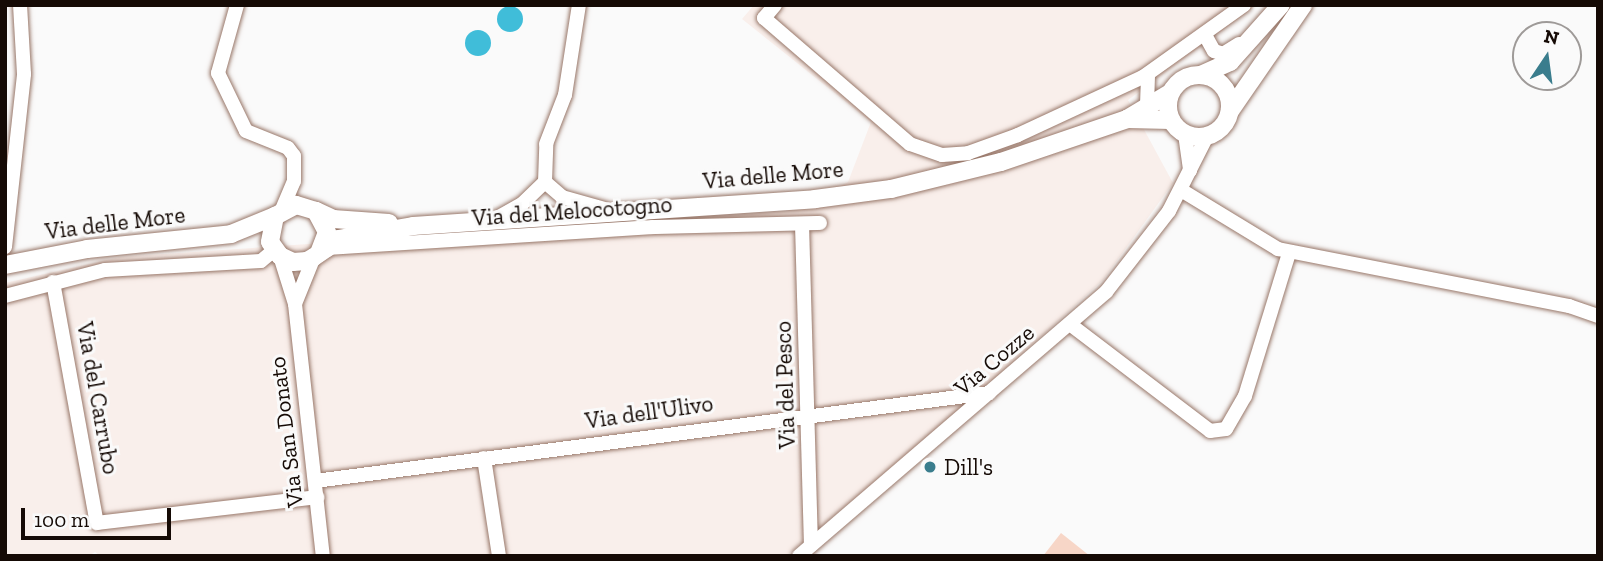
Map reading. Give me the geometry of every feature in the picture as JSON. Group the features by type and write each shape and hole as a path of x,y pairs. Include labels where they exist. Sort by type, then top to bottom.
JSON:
{"main road":[{"path":"1127,120 1170,93 1183,78 1203,74 1230,62 1281,5"},
{"path":"1127,120 1171,121 1185,134 1207,136 1222,127 1230,111 1303,5"},
{"path":"1203,74 1227,91 1230,111"},
{"path":"1170,93 1171,121"},
{"name":"Via delle More","path":"413,226 815,199 891,189 989,166 1127,120"},
{"path":"231,234 296,205 333,219 413,226"},
{"path":"313,210 327,232 320,253"},
{"path":"275,249 279,213"},
{"path":"231,234 275,249 293,262 320,253 338,239 413,226"},
{"name":"Via delle More","path":"8,258 231,234"}],"street":[{"path":"8,258 24,74 20,5"},
{"path":"237,5 218,74 246,131 288,148 294,156 294,181 279,213"},
{"path":"494,220 522,204 545,182 545,144 565,95 579,5"},
{"path":"775,5 764,18 910,145 942,155 968,152 1018,135 1148,74 1244,5"},
{"path":"1205,35 1214,51 1232,51 1273,5"},
{"path":"1148,74 1170,93"},
{"path":"1147,105 1148,74"},
{"path":"1185,134 1190,172"},
{"name":"Via Cozze","path":"799,556 1071,325 1148,243 1181,190 1207,136"},
{"path":"294,181 313,210"},
{"path":"545,182 562,197 612,211"},
{"path":"1181,190 1289,253 1569,306 1598,316"},
{"name":"Via del Pesco","path":"802,223 811,545"},
{"name":"Via del Melocotogno","path":"320,253 653,227 820,223"},
{"path":"5,296 53,282 152,265 261,261 275,249"},
{"name":"Via San Donato","path":"275,249 295,303 323,556"},
{"path":"295,303 320,253"},
{"path":"1071,325 1210,430 1226,429 1245,396 1289,253"},
{"name":"Via del Carrubo","path":"53,282 97,523 317,497"},
{"name":"Via dell'Ulivo","path":"315,481 809,414 989,393"},
{"path":"484,458 499,556"}],"shaded area":[{"path":"754,5 1257,5 1128,100 1173,183 1103,280 958,412 786,556 100,556 95,552 89,556 5,556 5,283 120,257 793,211 848,182 871,122 742,19"},
{"path":"1061,533 1090,556 1043,556"}],"water":[{"path":"510,6 519,10 523,19 519,28 510,32 501,28 497,19 501,10"},
{"path":"478,30 487,34 491,43 487,52 478,56 469,52 465,43 469,34"}],"place":[{"name":"Dill's","path":"930,467"}]}
